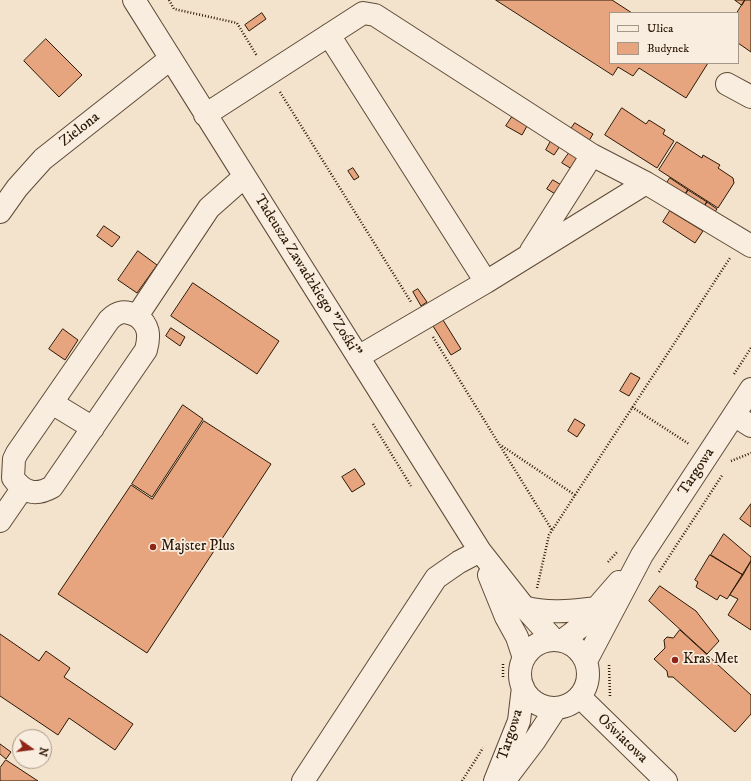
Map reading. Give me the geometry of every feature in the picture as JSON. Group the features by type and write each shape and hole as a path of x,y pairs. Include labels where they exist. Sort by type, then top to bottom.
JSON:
{"street":[{"name":"Tadeusza Zawadzkiego \"Zośki\"","path":"141,3 170,59 480,551 524,607 558,640"},
{"path":"205,115 363,13 375,15 592,155 646,183 750,246"},
{"path":"329,35 486,282"},
{"name":"Zielona","path":"0,212 16,188 43,159 170,59"},
{"path":"727,84 751,97"},
{"path":"528,256 592,155"},
{"path":"137,316 209,208 244,177"},
{"path":"358,357 486,282 646,183"},
{"path":"124,312 137,316 144,322 149,331 146,350 52,487 44,492 35,493 22,489 13,478 14,459 52,403 114,315 124,312"},
{"name":"Targowa","path":"586,661 642,555 708,456 742,420 751,389"},
{"path":"52,403 93,428"},
{"path":"0,522 22,489"},
{"path":"303,781 436,578 459,562 480,551"},
{"name":"Tadeusza Zawadzkiego \"Zośki\"","path":"480,551 506,618 518,638 514,658"},
{"name":"Targowa","path":"558,640 579,628 642,555"},
{"path":"524,607 537,611 564,611 596,608"},
{"path":"558,640 576,648 586,661 588,680 580,697 573,703 556,708 540,705 513,686 520,672 514,658 537,645 558,640"},
{"name":"Targowa","path":"495,781 519,721 513,686"},
{"name":"Oświatowa","path":"580,697 666,781"},
{"name":"Targowa","path":"504,781 535,740 556,708"}],"path":[{"path":"169,0 174,9 237,23 552,530"},
{"path":"524,607 534,599 549,536 552,530 730,257 750,246"},
{"path":"730,380 751,348"},
{"path":"632,407 727,469"},
{"path":"370,418 376,432 413,489"},
{"path":"685,450 693,437"},
{"path":"501,446 575,495"},
{"path":"658,575 732,460 751,453"},
{"path":"603,568 622,546"},
{"path":"513,686 514,658"},
{"path":"608,659 611,702"},
{"path":"462,781 487,742"}],"building":[{"path":"496,0 612,0 630,12 609,12 609,64 707,64 686,98 639,68 633,76 618,67 613,75"},
{"path":"735,0 745,0 742,5"},
{"path":"745,0 751,0 751,52 739,44 739,12 738,12"},
{"path":"262,13 266,19 249,31 245,25"},
{"path":"46,39 82,75 59,97 24,61"},
{"path":"622,108 646,124 649,120 665,130 663,134 674,141 657,168 605,135"},
{"path":"512,117 527,126 522,135 506,126"},
{"path":"575,123 593,134 587,144 569,132"},
{"path":"551,141 560,146 554,155 546,150"},
{"path":"677,142 702,158 703,155 720,165 718,168 733,178 734,183 718,208 659,170"},
{"path":"569,153 578,158 572,169 562,163"},
{"path":"353,168 359,177 354,180 348,171"},
{"path":"670,178 688,190 683,198 665,186"},
{"path":"553,180 563,186 557,195 547,189"},
{"path":"688,190 707,202 702,210 683,198"},
{"path":"707,202 717,209 712,216 702,210"},
{"path":"670,211 703,231 695,243 663,222"},
{"path":"104,226 120,237 112,247 97,236"},
{"path":"138,251 157,265 137,293 118,280"},
{"path":"193,283 279,341 257,374 171,316"},
{"path":"418,289 427,302 421,306 413,292"},
{"path":"443,320 461,349 451,355 433,326"},
{"path":"171,328 185,337 180,346 166,336"},
{"path":"63,329 78,340 65,360 49,349"},
{"path":"631,373 640,378 629,396 620,391"},
{"path":"183,405 203,419 152,497 132,484"},
{"path":"575,419 585,425 577,437 568,431"},
{"name":"Majster Plus","path":"204,421 271,464 147,653 58,594 131,485 152,499"},
{"path":"355,469 365,484 352,492 342,477"},
{"path":"751,504 751,527 740,519"},
{"path":"724,534 751,557 751,561 743,575 711,555"},
{"path":"710,555 743,575 727,599 720,595 717,600 696,587 698,582 695,580"},
{"path":"751,561 751,630 728,615 738,599 730,595"},
{"path":"660,586 696,611 719,641 707,654 649,601"},
{"path":"680,630 751,695 751,714 735,732 673,677 668,677 667,671 654,659 665,648 664,640 667,637 673,638"},
{"path":"0,634 39,661 46,651 70,668 64,677 133,724 115,750 69,718 58,735 52,731 52,729 49,729 0,696"},
{"path":"0,744 11,752 6,759 0,754"},
{"path":"6,760 12,764 12,769 20,769 38,781 0,781 0,768"}],"place":[{"name":"Majster Plus","path":"153,547"},
{"name":"Kras Met","path":"675,660"}]}
